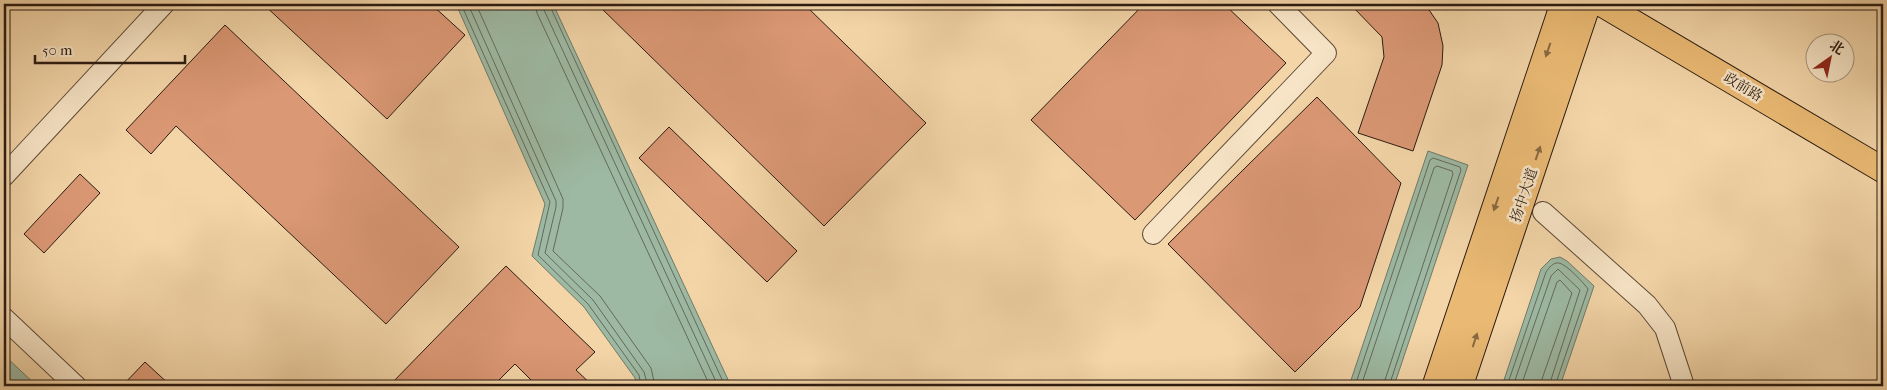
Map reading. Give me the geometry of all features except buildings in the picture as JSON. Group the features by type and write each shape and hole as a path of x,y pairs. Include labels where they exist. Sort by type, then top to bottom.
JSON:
{"main road":[{"name":"扬中大道","path":"1435,386 1563,4"},
{"name":"扬中大道","path":"1460,386 1588,4"},
{"name":"政前路","path":"1602,4 1883,170"}],"street":[{"path":"4,176 164,4"},
{"path":"1153,234 1326,53 1278,4"},
{"path":"1543,212 1647,305 1664,328 1684,386"},
{"path":"4,318 76,386"}],"water":[{"path":"456,4 553,4 731,386 637,386 635,378 584,307 532,256 545,204"},
{"path":"1428,151 1468,165 1394,386 1349,386"},
{"path":"1560,257 1594,286 1560,386 1502,386 1541,269 1551,259"},
{"path":"4,355 37,386 4,386"}]}
